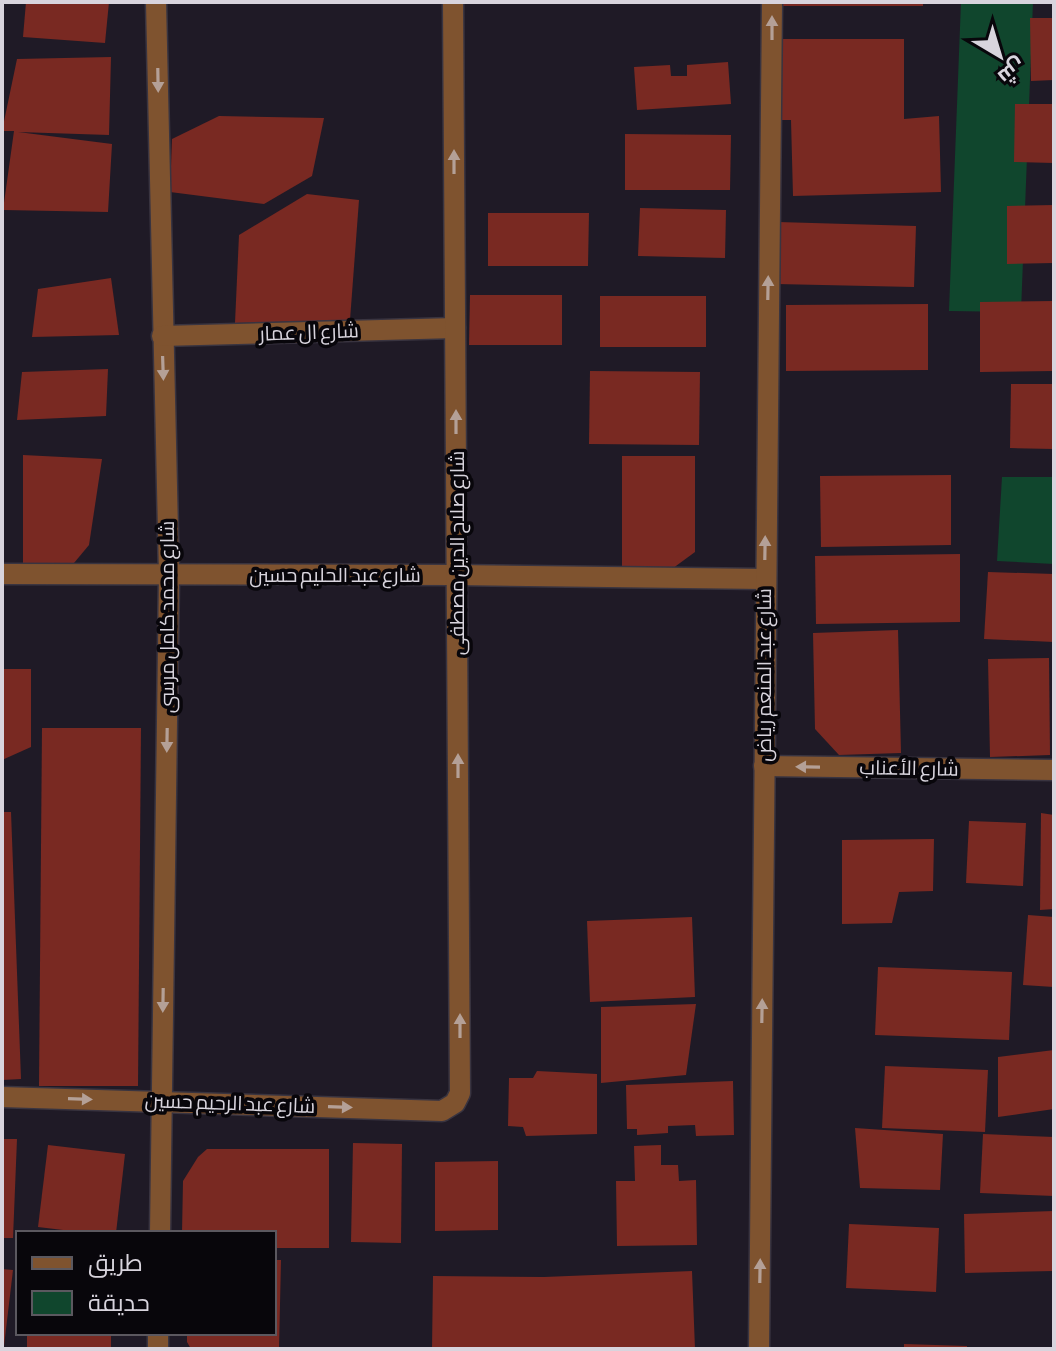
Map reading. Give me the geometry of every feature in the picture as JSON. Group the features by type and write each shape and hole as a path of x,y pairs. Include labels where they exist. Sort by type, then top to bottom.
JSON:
{"street":[{"name":"شارع محمد كامل مرسى","path":"156,2 169,575 160,1231"},
{"name":"شارع صلاح الدين مصطفى","path":"453,2 460,1085 455,1103"},
{"name":"شارع عبد المنعم رياض","path":"759,1349 764,579 772,2"},
{"name":"شارع ال عمار","path":"162,336 455,328"},
{"name":"شارع عبد الحليم حسين","path":"2,574 764,579"},
{"name":"شارع الأعناب","path":"764,766 1054,770"},
{"name":"شارع عبد الرحيم حسين","path":"2,1097 442,1111 455,1103"}],"green space":[{"path":"961,2 1033,2 1021,312 949,311"},
{"path":"1002,477 1054,477 1054,564 997,561"}],"building":[{"path":"26,2 109,2 105,43 23,37"},
{"path":"779,2 923,2 923,6 779,6"},
{"path":"1030,18 1054,18 1054,80 1031,81"},
{"path":"776,39 904,39 904,119 939,116 941,192 793,196 791,120 774,120"},
{"path":"111,57 109,135 18,132 112,144 108,212 3,210 14,131 2,131 17,59"},
{"path":"728,62 731,104 637,110 634,67 670,65 671,76 687,76 687,65"},
{"path":"1015,104 1054,104 1054,163 1014,162"},
{"path":"219,116 324,118 312,176 264,204 170,192 172,139"},
{"path":"625,134 731,135 730,190 625,190"},
{"path":"307,194 359,200 350,320 235,323 239,235"},
{"path":"1054,205 1054,263 1007,264 1007,206"},
{"path":"640,208 726,210 725,258 638,256"},
{"path":"488,213 589,213 588,266 488,266"},
{"path":"778,222 916,226 914,287 776,284"},
{"path":"111,278 119,335 32,337 38,289"},
{"path":"470,295 562,295 562,345 469,345"},
{"path":"600,296 706,296 706,347 600,347"},
{"path":"1054,301 1054,371 980,372 980,302"},
{"path":"928,304 928,370 786,371 786,305"},
{"path":"108,369 106,416 17,420 22,372"},
{"path":"590,371 700,372 699,445 589,444"},
{"path":"1011,384 1054,384 1054,449 1010,448"},
{"path":"23,455 102,459 89,545 74,563 23,563"},
{"path":"622,456 695,456 695,552 665,574 622,574"},
{"path":"951,475 951,545 821,547 820,476"},
{"path":"960,554 960,622 816,624 815,556"},
{"path":"988,572 1054,574 1054,642 984,639"},
{"path":"898,630 901,753 839,755 815,729 813,633"},
{"path":"1049,658 1050,755 990,757 988,659"},
{"path":"2,669 31,669 31,747 2,760"},
{"path":"42,728 141,728 138,1086 39,1086"},
{"path":"2,812 11,812 21,1079 2,1080"},
{"path":"1041,813 1054,815 1054,909 1040,910"},
{"path":"969,821 1026,823 1023,886 966,883"},
{"path":"934,839 933,891 899,892 892,923 842,924 842,840"},
{"path":"1028,915 1054,917 1054,987 1023,985"},
{"path":"692,917 695,997 590,1002 587,921"},
{"path":"878,967 1012,972 1009,1040 875,1035"},
{"path":"696,1004 686,1075 601,1083 601,1007"},
{"path":"1054,1050 1054,1109 998,1117 998,1057"},
{"path":"885,1066 988,1070 985,1132 882,1128"},
{"path":"537,1071 597,1074 597,1134 526,1136 523,1127 508,1126 509,1078 533,1078"},
{"path":"733,1081 734,1135 696,1136 695,1125 668,1126 668,1133 637,1135 637,1129 627,1129 626,1085"},
{"path":"855,1128 943,1134 940,1190 860,1188"},
{"path":"983,1134 1054,1137 1054,1196 980,1193"},
{"path":"2,1139 17,1139 13,1238 2,1238"},
{"path":"353,1143 402,1144 401,1243 351,1242"},
{"path":"48,1145 125,1154 116,1231 38,1227"},
{"path":"661,1145 661,1165 678,1165 679,1181 696,1180 697,1245 617,1246 616,1181 635,1181 634,1146"},
{"path":"207,1149 329,1149 329,1248 276,1248 276,1231 182,1231 183,1181"},
{"path":"498,1161 498,1230 435,1231 435,1162"},
{"path":"1054,1211 1054,1271 965,1273 964,1214"},
{"path":"849,1224 939,1228 936,1292 846,1288"},
{"path":"276,1260 281,1260 279,1349 191,1349 187,1335 276,1335"},
{"path":"2,1269 13,1270 4,1346 2,1346"},
{"path":"692,1271 695,1349 432,1349 433,1276 544,1277"},
{"path":"27,1335 111,1336 111,1349 27,1349"},
{"path":"904,1344 967,1346 967,1349 904,1349"}]}
